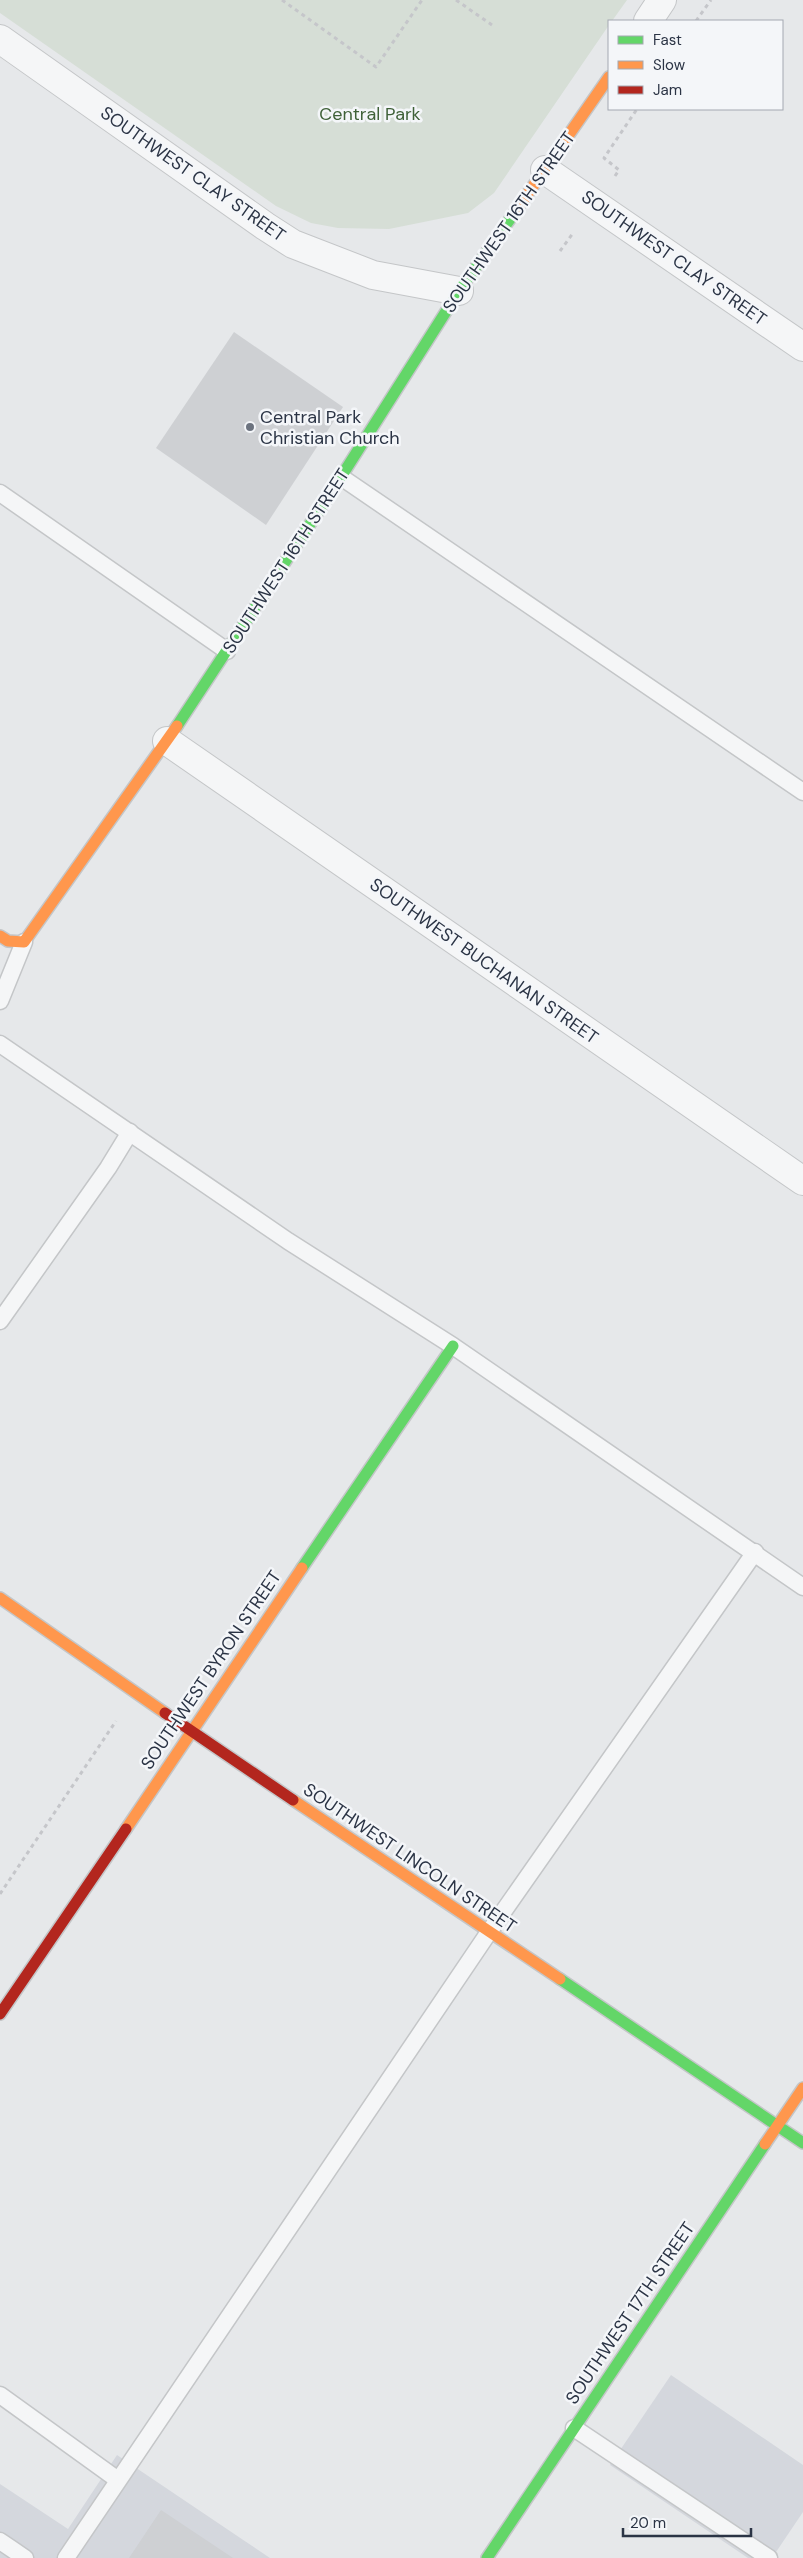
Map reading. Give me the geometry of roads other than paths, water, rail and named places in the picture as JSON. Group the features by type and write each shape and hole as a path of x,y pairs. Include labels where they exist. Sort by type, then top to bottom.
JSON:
{"street":[{"path":"649,20 662,0"},
{"name":"SOUTHWEST CLAY STREET","path":"0,40 293,244 373,275 460,291"},
{"name":"SOUTHWEST 16TH STREET","path":"24,942 167,740 341,477 460,291 608,78"},
{"name":"SOUTHWEST CLAY STREET","path":"545,170 803,347"},
{"name":"SOUTHWEST BUCHANAN STREET","path":"167,740 803,1181"},
{"path":"0,936 8,941 24,942"},
{"name":"SOUTHWEST BYRON STREET","path":"0,2014 453,1346"},
{"name":"SOUTHWEST LINCOLN STREET","path":"0,1598 135,1693 803,2143"},
{"name":"SOUTHWEST 17TH STREET","path":"487,2558 803,2088"}],"lane":[{"path":"341,477 803,792"},
{"path":"0,493 226,651"},
{"path":"0,1001 24,942"},
{"path":"0,1044 288,1241 453,1346 755,1552 803,1587"},
{"path":"0,1321 108,1168 130,1132"},
{"path":"66,2558 489,1932 755,1552"},
{"path":"0,2395 118,2480"},
{"path":"574,2428 769,2558"},
{"path":"0,2541 25,2558"}],"place":[{"name":"Central Park Christian Church","path":"250,427"}],"park label":[{"name":"Central Park","path":"370,114"}]}
